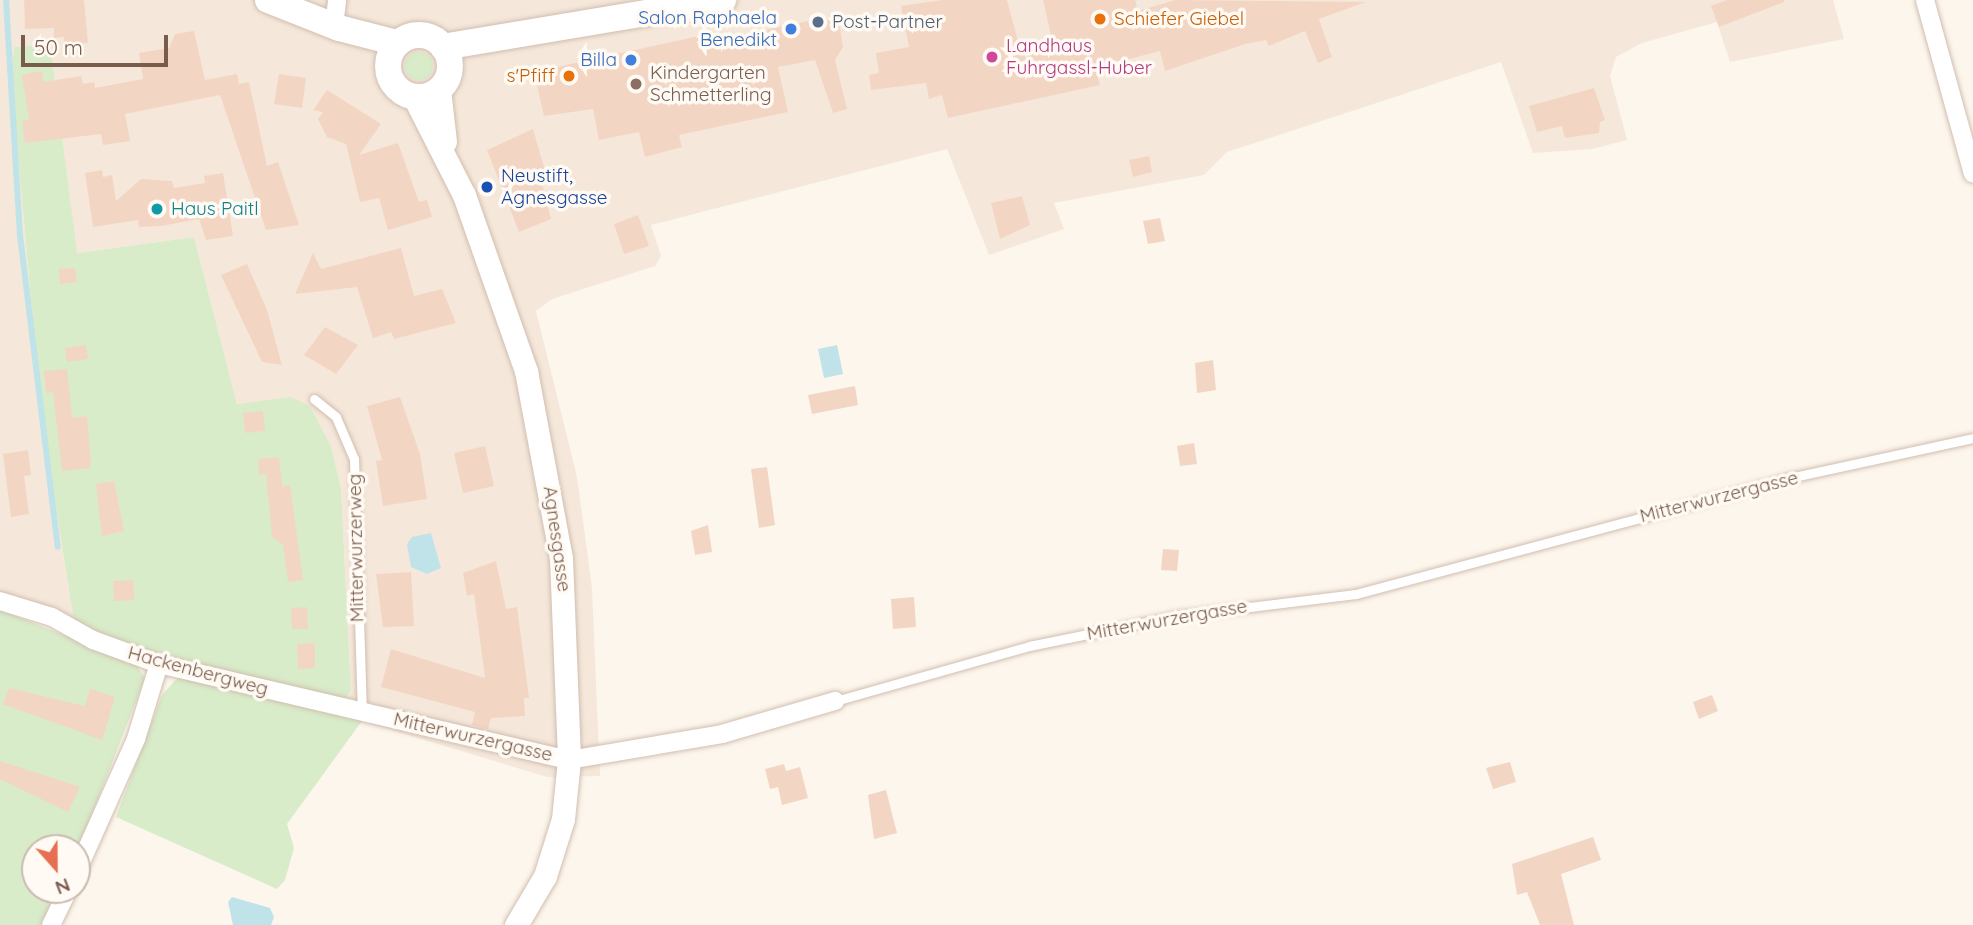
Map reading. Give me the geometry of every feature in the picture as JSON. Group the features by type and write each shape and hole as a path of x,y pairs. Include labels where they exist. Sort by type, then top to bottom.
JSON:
{"main road":[{"path":"268,0 337,18 393,54"},
{"path":"393,54 394,85 437,75 540,33 723,0"},
{"path":"393,54 421,35 437,75"}],"street":[{"path":"1925,0 1973,174"},
{"name":"Agnesgasse","path":"437,75 449,159 522,358 546,458 567,617 569,760 554,850 516,925"},
{"name":"Hackenbergweg","path":"0,601 52,617 93,640 159,664 362,712"},
{"path":"91,840 136,739 159,664"},
{"name":"Mitterwurzergasse","path":"362,712 569,760 722,734 835,701"},
{"path":"51,925 61,904"}],"lane":[{"name":"Mitterwurzerweg","path":"314,399 336,417 354,459 362,712"},
{"name":"Mitterwurzergasse","path":"835,701 1042,643 1176,616 1356,594 1794,477 1973,438"}],"shaded area":[{"path":"0,0 1833,0 1844,39 1730,62 1717,22 1642,43 1616,57 1610,76 1627,140 1592,149 1533,153 1501,62 1227,152 1204,175 1054,203 1064,229 989,255 947,149 651,225 661,256 655,266 552,299 536,311 577,477 592,588 600,776 547,777 365,722 345,700 351,690 341,488 331,446 310,406 291,398 237,404 194,237 76,253 49,44 14,47 11,78 41,412 74,622 0,610"}],"green space":[{"path":"50,44 77,253 194,237 237,404 291,397 310,406 331,446 341,488 351,690 345,700 133,647 74,622 41,412 11,78 14,47"},
{"path":"419,52 429,56 433,66 429,76 419,80 409,76 405,66 409,56"},
{"path":"0,610 135,663 145,678 84,834 21,834 21,904 52,904 42,925 0,925"},
{"path":"178,677 362,721 287,824 294,848 285,880 277,889 116,817 162,695"}],"water":[{"path":"837,345 843,374 824,378 818,349"},
{"path":"431,533 441,568 427,574 411,567 407,544 412,537"},
{"path":"232,897 270,908 274,917 271,925 233,925 228,902"}],"building":[{"path":"24,0 84,0 88,43 64,44 64,37 54,38 54,28 25,29"},
{"path":"942,0 1007,0 1021,52 1053,44 1043,0 1135,0 1138,11 1175,0 1366,2 1319,19 1332,57 1318,63 1305,31 1269,46 1266,40 1245,44 1165,71 1160,51 1095,68 1100,85 948,118 942,95 929,99 926,83 871,90 869,75 879,73 876,53 909,47 901,6"},
{"path":"1727,0 1784,2 1719,27 1711,6"},
{"path":"838,15 843,47 835,60 847,109 833,113 815,60 778,67 788,112 679,135 682,147 645,157 639,132 599,140 593,109 544,116 534,72 699,36 701,43"},
{"path":"194,31 205,80 237,74 239,84 249,82 267,166 278,162 299,225 266,230 220,95 125,114 130,141 103,145 101,134 25,143 22,121 29,120 22,75 42,71 43,82 81,76 83,84 94,82 95,88 143,79 139,53 169,48 175,34"},
{"path":"279,74 306,78 302,108 274,104"},
{"path":"1594,88 1605,120 1600,122 1599,133 1565,138 1562,126 1537,132 1529,106"},
{"path":"327,90 381,124 359,155 398,143 419,202 427,200 432,217 388,230 379,198 360,202 346,144 327,137 318,119 323,112 313,110"},
{"path":"533,129 546,174 540,176 551,219 519,232 487,150"},
{"path":"1149,156 1152,172 1133,177 1129,160"},
{"path":"102,170 103,177 112,175 116,201 141,179 172,181 174,188 205,183 204,176 223,173 233,236 206,240 199,219 161,226 139,227 138,220 93,227 85,173"},
{"path":"1022,196 1030,225 1000,239 991,203"},
{"path":"638,215 649,246 624,254 614,224"},
{"path":"1160,218 1165,241 1148,244 1143,221"},
{"path":"401,248 414,296 442,289 456,323 394,339 391,332 373,338 357,287 295,294 313,253 321,269"},
{"path":"247,264 267,310 282,365 262,362 221,275"},
{"path":"75,268 77,282 60,284 59,269"},
{"path":"325,327 358,345 336,374 304,355"},
{"path":"86,345 88,359 67,362 65,348"},
{"path":"1213,360 1216,390 1197,393 1195,363"},
{"path":"67,369 72,418 87,416 91,468 62,471 53,392 46,393 44,371"},
{"path":"855,386 858,405 812,414 808,395"},
{"path":"400,397 420,454 427,499 383,506 376,461 382,460 367,406"},
{"path":"263,411 265,431 245,433 243,413"},
{"path":"1194,443 1197,464 1180,466 1177,446"},
{"path":"485,446 494,486 463,493 454,453"},
{"path":"28,450 31,475 24,476 29,514 11,517 3,454"},
{"path":"279,457 282,486 290,485 303,580 288,582 283,545 272,537 266,474 259,475 258,459"},
{"path":"767,467 775,525 759,528 751,469"},
{"path":"114,481 124,531 102,536 96,484"},
{"path":"708,525 712,552 695,555 691,531"},
{"path":"1163,549 1179,550 1177,571 1161,570"},
{"path":"496,561 506,609 517,607 529,698 524,698 525,716 491,718 488,729 472,725 475,712 381,687 391,649 485,678 474,594 467,596 463,573"},
{"path":"411,572 414,626 383,627 376,574"},
{"path":"133,580 134,600 114,601 113,581"},
{"path":"914,597 916,627 893,629 891,599"},
{"path":"307,607 308,629 292,629 291,608"},
{"path":"315,643 315,668 298,669 297,644"},
{"path":"9,688 85,706 90,689 115,697 102,740 3,704"},
{"path":"1712,695 1718,711 1699,719 1693,702"},
{"path":"0,761 80,787 68,812 0,779"},
{"path":"1510,762 1516,782 1493,789 1486,768"},
{"path":"784,764 786,771 800,767 808,798 782,805 778,787 770,789 765,769"},
{"path":"886,790 897,833 874,839 868,795"},
{"path":"1593,837 1601,860 1561,874 1574,925 1540,925 1527,892 1517,895 1512,864"}],"waterway":[{"path":"6,0 20,235 58,547"}],"place":[{"name":"Schiefer Giebel","path":"1100,19"},
{"name":"Post-Partner","path":"818,22"},
{"name":"Salon Raphaela Benedikt","path":"791,29"},
{"name":"Landhaus Fuhrgassl-Huber","path":"992,57"},
{"name":"Billa","path":"631,60"},
{"name":"s'Pfiff","path":"569,76"},
{"name":"Kindergarten Schmetterling","path":"636,84"},
{"name":"Neustift, Agnesgasse","path":"487,187"},
{"name":"Haus Paitl","path":"157,209"}]}
